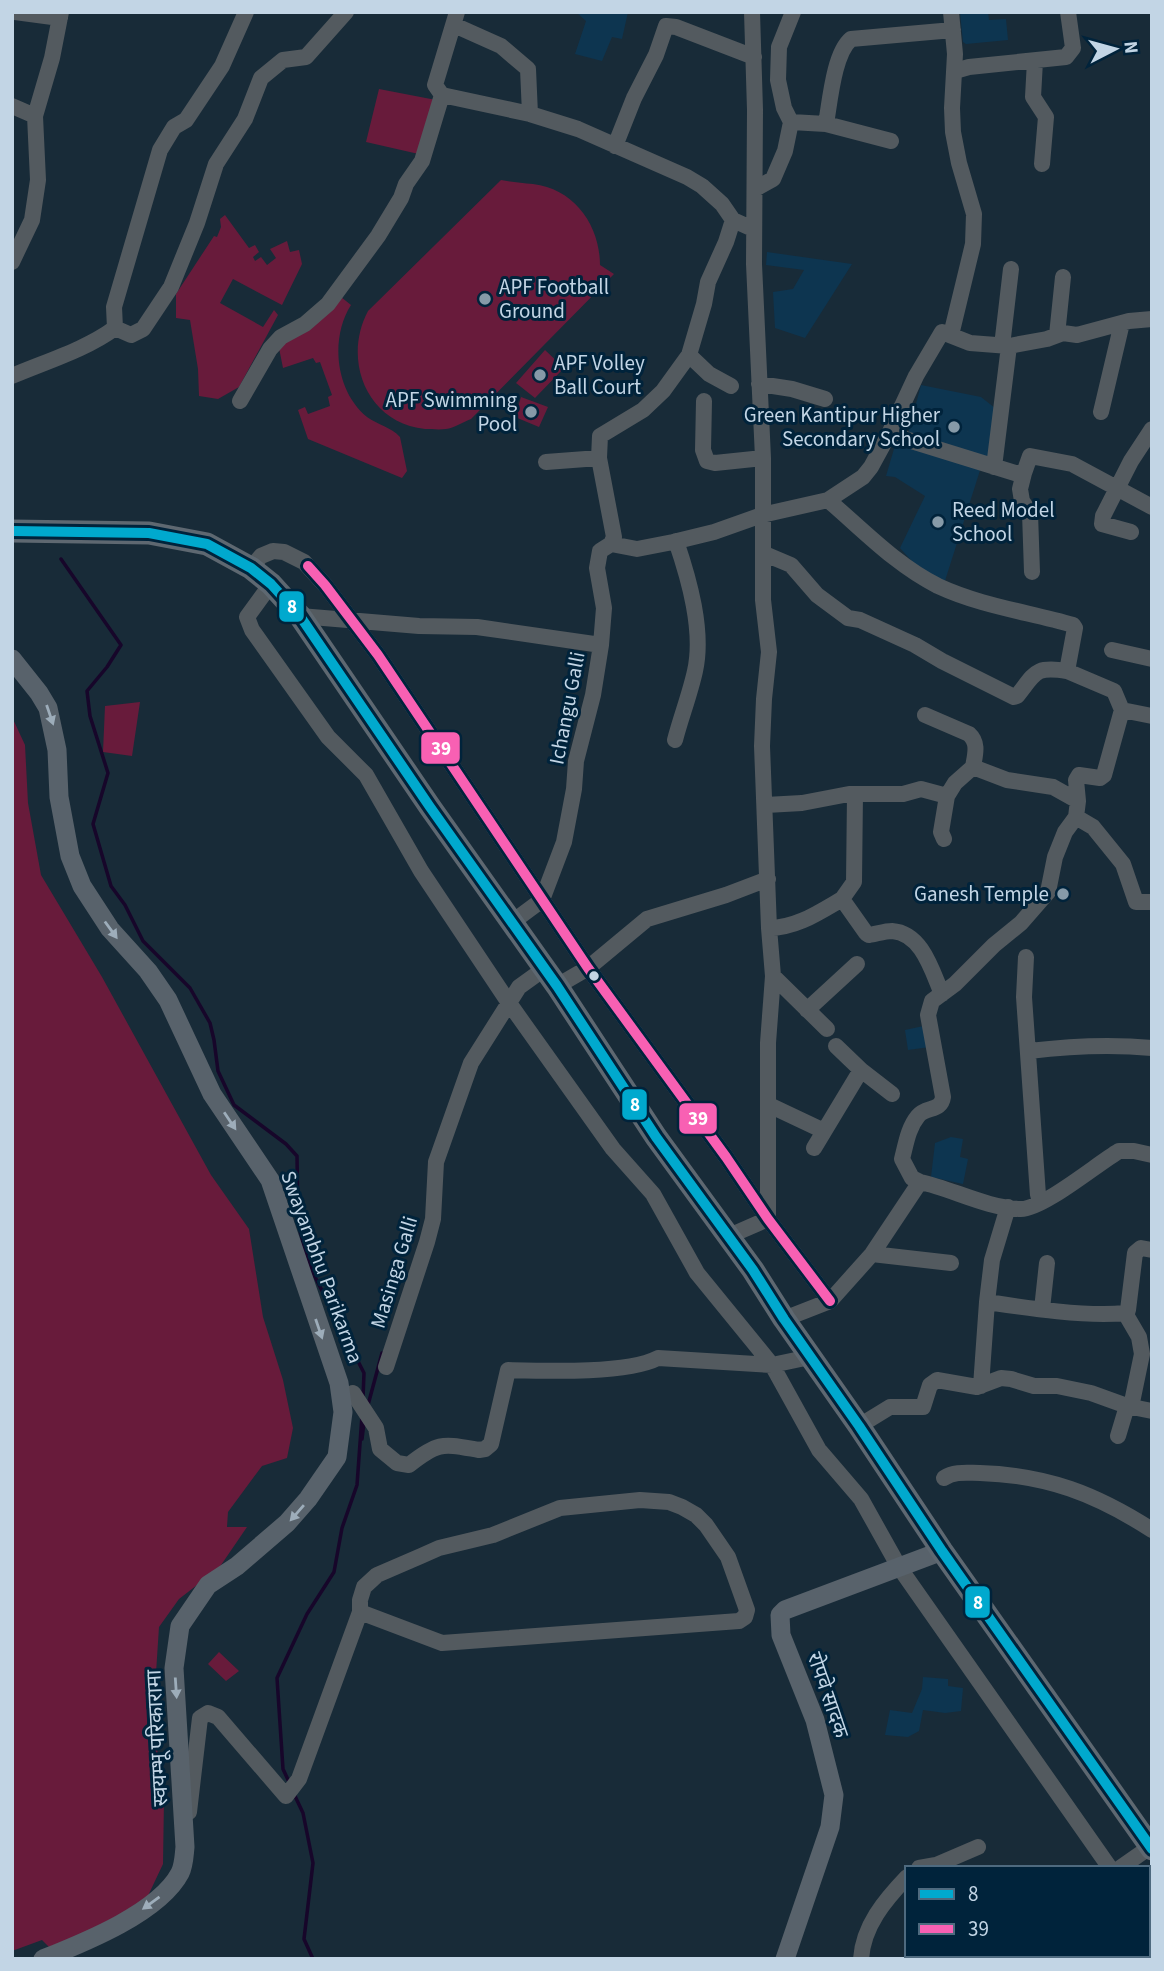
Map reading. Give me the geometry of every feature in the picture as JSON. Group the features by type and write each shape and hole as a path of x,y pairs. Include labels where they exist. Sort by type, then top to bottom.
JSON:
{"highway":[{"path":"12,531 123,532 165,535 207,544 251,568 271,584 300,616 550,977 656,1137 729,1236 942,1551 1151,1848"}],"main road":[{"name":"Swayambhu Parikarma","path":"12,659 48,708 55,739 61,809 70,856 82,886 110,929 148,971 168,1000 212,1094 275,1191 339,1382 343,1412 337,1457"},
{"name":"स्वयम्भू परिकारामा","path":"43,1959 122,1924 160,1897 180,1874 186,1847 174,1668 180,1626 208,1585 237,1566 288,1523 337,1457"},
{"name":"रोपवे सादक","path":"785,1959 830,1827 835,1795 815,1720 781,1635 780,1615 785,1610 942,1551"}],"street":[{"path":"12,262 32,220 38,180 35,116 60,15 15,12"},
{"path":"115,328 114,307 160,150 174,127 186,120 222,66 246,12"},
{"path":"115,328 131,335 143,329 171,288 197,223 216,164 245,118 261,78 283,60 306,57 346,12"},
{"path":"752,12 755,189 753,229 763,458 763,600 769,652 763,735 773,976 768,1043 768,1219"},
{"path":"755,189 773,179 785,151 791,122 784,108 778,80 779,47 793,12"},
{"path":"951,12 955,71 953,132 974,214 973,244 951,335"},
{"path":"955,71 969,67 1066,57 1073,48 1068,12"},
{"path":"530,114 528,69 501,46 455,19 435,85 442,95 530,114 578,129 702,186 722,204 733,220 753,229"},
{"path":"615,146 656,55 666,26 676,27 754,57"},
{"path":"826,124 839,57 844,45 851,39 953,30"},
{"path":"1035,61 1033,97 1046,117 1042,164"},
{"path":"240,401 270,349 281,337 305,324 328,304 378,236 401,198 406,184 422,161 442,95"},
{"path":"12,106 35,116"},
{"path":"791,122 826,124 891,141"},
{"path":"601,645 604,608 597,568 600,551 611,544 614,537 599,458 600,436 643,410 663,391 689,355 708,282 733,220"},
{"path":"994,467 1011,269"},
{"path":"1057,335 1063,276"},
{"path":"611,544 637,549 714,532 762,514 828,500 863,477 871,467 942,332 970,343 1005,346 1047,339 1063,333 1077,335 1122,323 1152,319"},
{"path":"1101,412 1122,323"},
{"path":"12,376 94,343 115,328"},
{"path":"689,355 709,374 731,386"},
{"path":"759,384 792,389 825,399"},
{"path":"704,401 703,450 708,461 715,463 763,458"},
{"path":"1131,532 1102,524 1103,516 1152,429"},
{"path":"889,434 994,467 1024,473"},
{"path":"1031,572 1030,513 1022,501 1020,488 1030,456 1072,464 1152,508"},
{"path":"546,462 599,458"},
{"path":"828,500 903,565 937,585 1007,609 1073,625 1075,628 1067,671"},
{"path":"675,740 696,669 696,628 685,567 676,541"},
{"path":"251,568 261,556 273,551 284,552 296,557 325,585 378,655 588,968 830,1301"},
{"path":"765,555 790,565 817,595 848,618 860,620 915,645 1014,697 1036,673 1046,668 1067,671 1114,691 1122,710 1104,775 1100,778 1080,775 1076,779 1077,809 1055,857 1048,892 1021,923 932,1001 928,1015 943,1097 939,1107 920,1112 910,1127 902,1159 912,1178 1007,1207 1023,1209 1037,1205 1119,1151 1150,1154 1152,1136"},
{"path":"271,584 247,617 252,630 328,737 373,786 421,871 509,1003 613,1149 653,1194 697,1273 772,1365 819,1450 860,1499 899,1567 1109,1866"},
{"name":"Ichangu Galli","path":"300,616 419,626 477,627 601,645 593,695 576,761 574,789 564,842 542,900"},
{"path":"1112,650 1152,659"},
{"path":"1122,710 1152,716"},
{"path":"925,715 969,734 976,744 973,767 947,796 941,832 944,839"},
{"path":"973,767 1007,780 1053,787 1077,809 1123,863 1136,902 1152,902"},
{"path":"766,805 802,803 855,794 903,794 921,789 947,796"},
{"path":"769,928 785,928 800,922 842,899 854,882 855,794"},
{"name":"Masinga Galli","path":"386,1367 428,1242 433,1219 436,1163 460,1091 471,1063 519,987 588,968 647,919 768,879"},
{"path":"842,899 869,935 892,931 920,946 942,994"},
{"path":"511,923 542,900"},
{"path":"1026,957 1024,997 1038,1195"},
{"path":"807,1010 857,964"},
{"path":"773,976 827,1029"},
{"path":"1029,1051 1118,1045 1152,1048"},
{"path":"836,1046 892,1094"},
{"path":"814,1149 861,1070"},
{"path":"769,1105 824,1130"},
{"path":"784,1319 830,1301 872,1254 920,1182"},
{"path":"981,1386 992,1260 1007,1207"},
{"path":"729,1236 768,1219"},
{"path":"987,1302 1110,1315 1125,1313 1128,1310 1135,1253 1141,1248 1152,1250"},
{"path":"872,1254 951,1263"},
{"path":"1042,1308 1047,1263"},
{"path":"1118,1436 1129,1407 1142,1354 1139,1337 1125,1313"},
{"path":"353,1393 376,1428 380,1449 397,1463 409,1465 440,1444 485,1450 491,1444 508,1370 557,1372 647,1364 659,1358 772,1365 810,1357"},
{"path":"859,1426 890,1407 923,1407 933,1381 973,1387 1001,1378 1011,1379 1034,1386 1057,1386 1091,1393 1129,1407 1152,1411"},
{"path":"944,1478 954,1473 1014,1474 1063,1485 1126,1513 1152,1530"},
{"path":"186,1847 200,1718 208,1713 218,1717 286,1796 299,1779 360,1612 364,1587 377,1575 439,1548 493,1535 560,1508 640,1500 669,1502 696,1515 706,1525 728,1558 747,1610 745,1617 739,1621 442,1643 360,1612"},
{"path":"930,1866 978,1847"},
{"path":"1123,1866 1151,1848"},
{"path":"861,1959 862,1949 878,1910 905,1879"}],"shaded area":[{"path":"576,12 628,12 622,39 612,37 602,61 575,54 586,21"},
{"path":"960,12 988,12 989,20 1006,19 1008,40 966,44 963,42"},
{"path":"379,89 436,100 423,155 366,142"},
{"path":"501,180 548,187 573,202 590,224 599,251 600,265 614,274 471,419 443,429 425,429 405,424 388,415 375,402 365,386 359,368 361,330 368,311"},
{"path":"225,215 249,248 255,245 259,252 253,257 255,261 261,257 267,265 276,258 270,249 287,241 290,252 299,250 302,264 282,305 233,279 220,303 263,327 274,310 278,315 239,387 218,399 199,396 198,369 190,320 176,318 176,294 214,236 217,237 221,227 220,219"},
{"path":"767,252 852,264 805,338 775,328 773,292 793,289 804,270 766,265"},
{"path":"341,297 351,305 344,318 338,348 342,379 356,406 367,417 400,437 407,471 402,478 308,439 298,410 305,407 308,414 330,406 328,397 332,395 320,362 316,363 313,358 283,368 279,348"},
{"name":"APF Volley Ball Court","path":"545,350 564,368 535,398 516,383"},
{"path":"921,385 981,397 1000,412 991,464 982,464 944,584 918,568 900,548 925,496 895,477 886,476 896,442 906,441"},
{"name":"APF Swimming Pool","path":"521,397 548,407 539,427 515,417"},
{"path":"140,702 132,756 103,752 105,706"},
{"path":"12,717 25,745 28,803 41,875 102,977 211,1175 249,1229 263,1317 283,1380 293,1428 287,1458 262,1466 228,1512 227,1527 247,1527 219,1568 179,1599 159,1627 153,1719 164,1799 163,1864 146,1900 62,1946 49,1947 42,1940 12,1951"},
{"path":"928,1025 930,1047 908,1050 905,1030"},
{"path":"951,1137 963,1139 960,1157 968,1159 963,1184 931,1177 935,1143"},
{"path":"219,1652 239,1671 226,1681 208,1664"},
{"path":"923,1677 948,1679 948,1686 963,1688 961,1711 945,1713 923,1710 919,1731 908,1737 885,1735 890,1710 912,1713 922,1689"}],"waterway":[{"path":"61,559 121,645 87,691 90,716 108,773 93,824 111,886 125,905 143,941 190,988 210,1023 218,1071 234,1105 286,1144 297,1156 298,1222 304,1246 313,1273 364,1373 363,1398"},
{"path":"368,1405 382,1353"},
{"path":"290,1784 283,1769 277,1678 307,1614 334,1572 342,1528 357,1485 362,1416"},
{"path":"362,1439 364,1422"},
{"path":"294,1794 303,1813 313,1863 304,1939 313,1959"}],"transit line":[{"name":"8","path":"12,531 149,533 207,544 251,568 271,584 300,616 430,807 557,986 656,1137 753,1270 942,1551 1152,1849"},
{"name":"39","path":"308,566 378,655 588,968 830,1301"}],"place":[{"name":"APF Football Ground","path":"485,299"},
{"name":"APF Volley Ball Court","path":"540,375"},
{"name":"APF Swimming Pool","path":"531,412"},
{"name":"Green Kantipur Higher Secondary School","path":"954,427"},
{"name":"Reed Model School","path":"938,522"},
{"name":"Ganesh Temple","path":"1063,894"}]}
